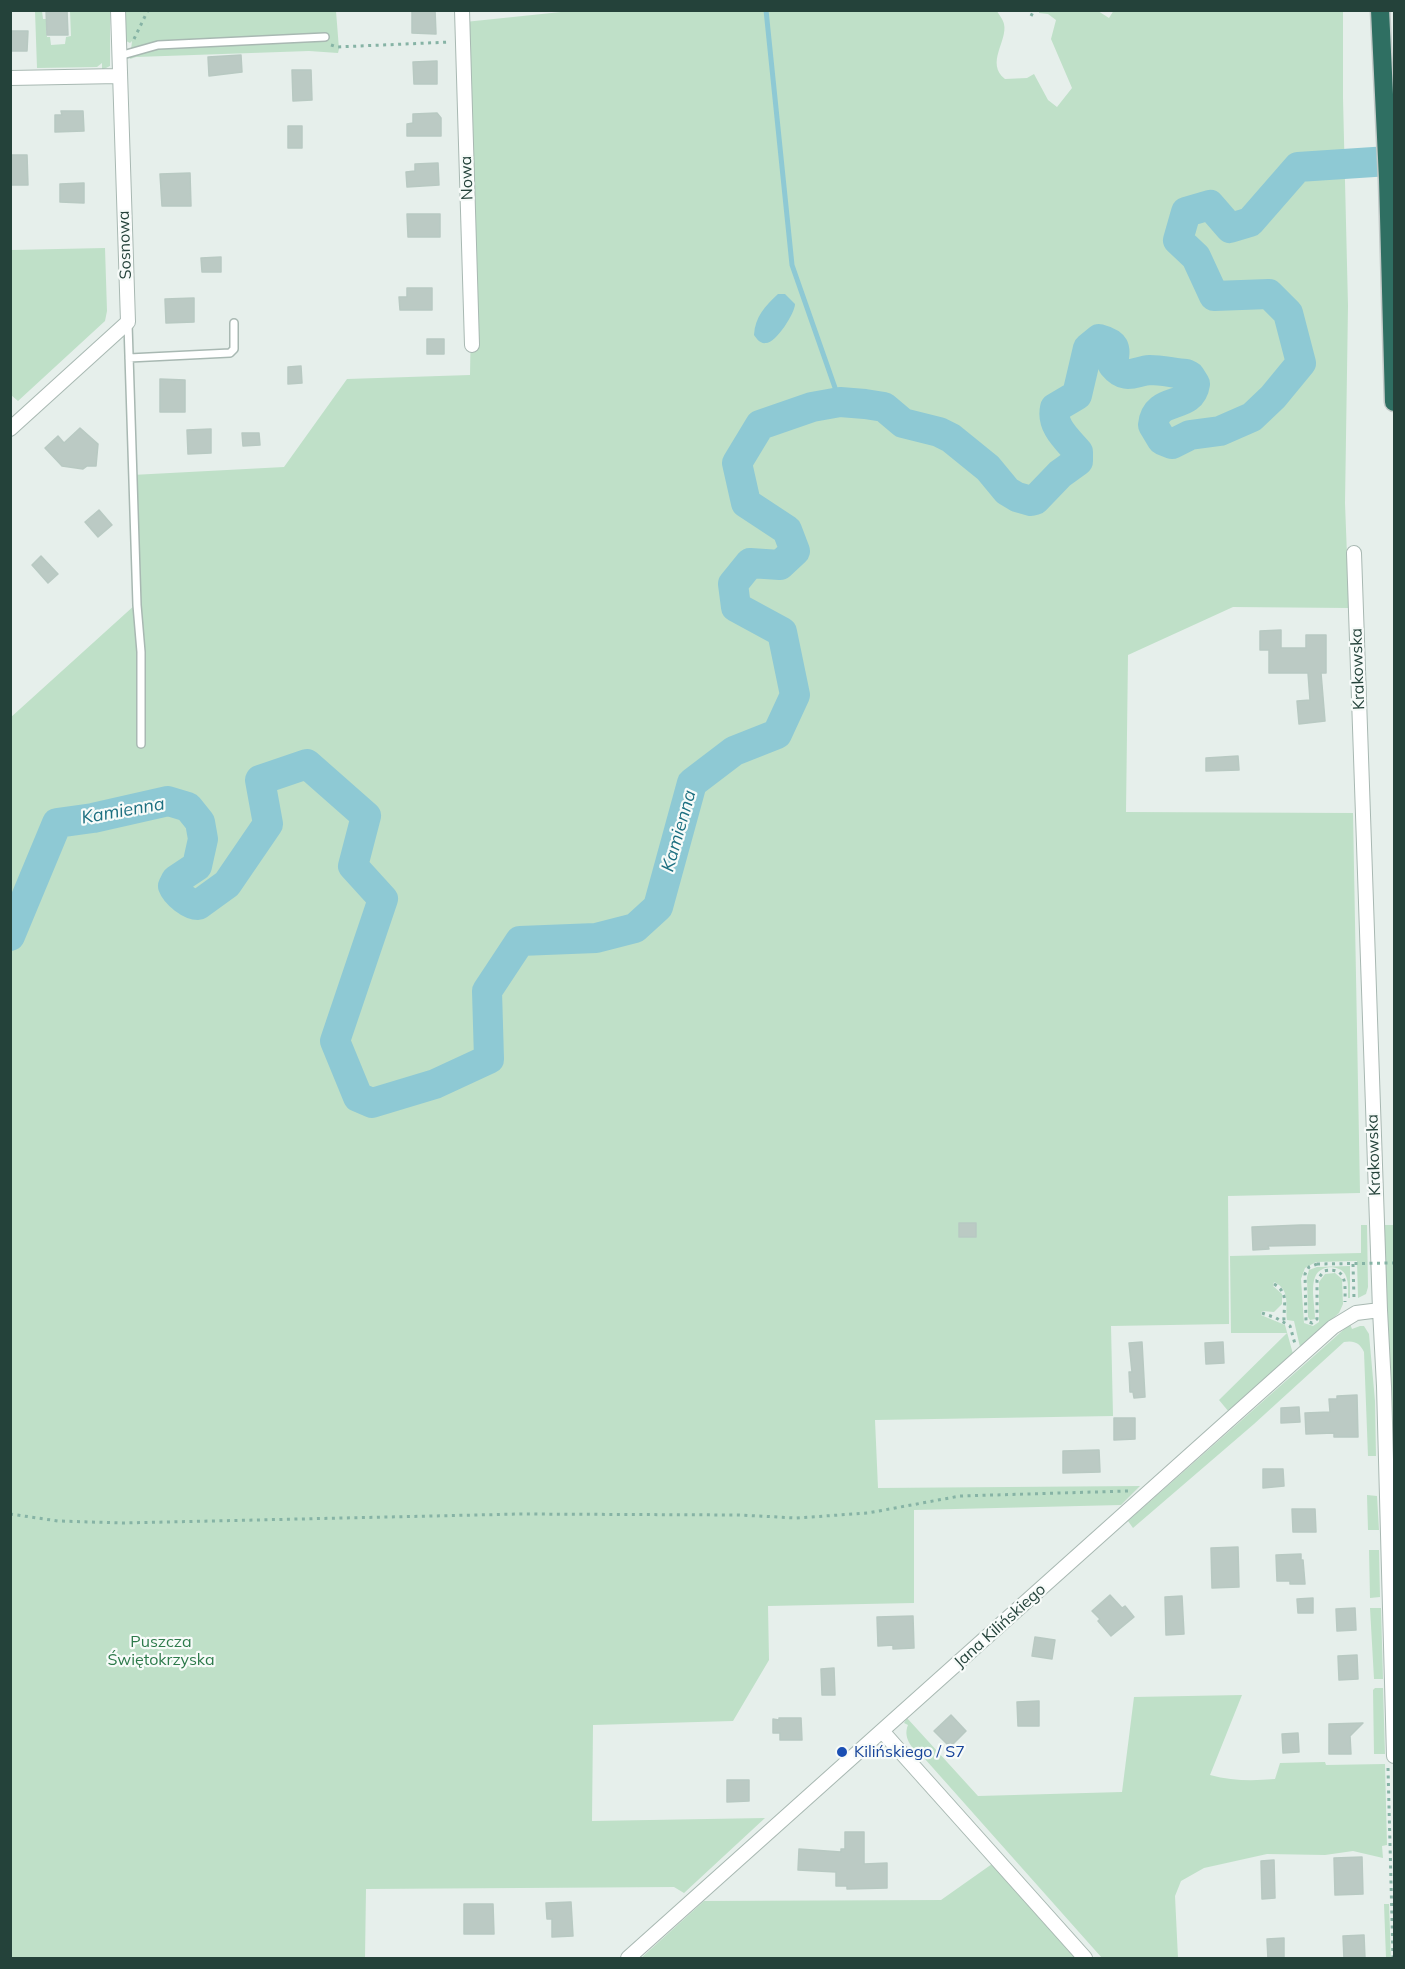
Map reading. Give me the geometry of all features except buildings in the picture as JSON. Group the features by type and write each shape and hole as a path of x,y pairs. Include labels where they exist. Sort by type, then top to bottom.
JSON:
{"highway":[{"path":"1380,10 1395,402"}],"street":[{"name":"Sosnowa","path":"118,10 128,322"},
{"name":"Nowa","path":"462,10 472,345"},
{"path":"10,78 119,76"},
{"path":"10,429 128,322"},
{"name":"Krakowska","path":"1354,553 1395,1756"},
{"name":"Jana Kilińskiego","path":"628,1959 1332,1327 1349,1315 1380,1310"},
{"path":"882,1731 1085,1959"}],"lane":[{"path":"119,56 158,45 325,37"},
{"path":"128,322 137,605 141,652 141,744"},
{"path":"129,358 230,353 234,349 234,323"}],"path":[{"path":"1031,16 1034,10"},
{"path":"325,37 328,44 337,46 463,42"},
{"path":"1353,1263 1354,1298"},
{"path":"1349,1315 1345,1306 1344,1278 1334,1270 1327,1270 1320,1275 1317,1282 1317,1319 1315,1323 1308,1322 1305,1317 1304,1276 1306,1270 1317,1264 1395,1263"},
{"path":"1274,1284 1281,1288 1284,1294 1284,1322"},
{"path":"1262,1314 1272,1316 1290,1326 1299,1358"},
{"path":"10,1514 58,1521 123,1523 520,1514 739,1515 796,1518 867,1513 960,1496 1151,1491"},
{"path":"1390,1856 1393,1959"}],"green space":[{"name":"Puszcza Świętokrzyska","path":"562,10 997,11 1003,22 1004,31 997,59 999,73 1005,79 1027,78 1034,74 1048,100 1057,107 1072,88 1051,39 1056,20 1039,11 1098,11 1109,18 1114,10 1343,11 1348,306 1345,503 1349,608 1233,607 1128,655 1126,812 1353,813 1360,1193 1228,1196 1229,1324 1111,1326 1113,1416 875,1420 878,1488 1140,1486 1121,1505 914,1510 914,1603 768,1606 769,1660 733,1721 593,1725 592,1821 765,1818 684,1893 674,1887 366,1889 365,1958 11,1958 10,718 136,604 132,475 284,467 347,379 470,375 472,261 465,22 561,12"},
{"path":"35,11 42,11 43,19 46,19 47,37 50,37 51,45 65,44 66,37 71,36 70,11 110,11 110,66 102,70 102,63 97,67 37,68"},
{"path":"125,11 336,11 339,49 338,53 309,51 130,59 132,41 130,43 126,41"},
{"path":"105,248 107,311 105,321 18,401 11,395 11,250"},
{"path":"1361,1225 1367,1225 1368,1287 1366,1294 1358,1298 1357,1261 1316,1262 1305,1268 1301,1279 1304,1323 1313,1326 1319,1322 1319,1282 1325,1274 1335,1273 1342,1279 1343,1304 1339,1313 1300,1347 1294,1321 1287,1320 1286,1298 1283,1289 1274,1282 1273,1286 1282,1294 1282,1304 1274,1312 1262,1311 1261,1315 1285,1325 1293,1354 1229,1412 1219,1400 1287,1333 1231,1333 1230,1256 1361,1253"},
{"path":"1381,1225 1394,1225 1394,1526"},
{"path":"1350,1266 1350,1298 1348,1298 1347,1280 1342,1271 1326,1268 1316,1275 1313,1290 1315,1319 1310,1320 1307,1277 1309,1270 1317,1267"},
{"path":"1350,1324 1352,1329 1364,1326 1369,1334 1375,1401 1376,1456 1368,1456 1364,1352 1356,1343 1344,1342 1254,1424 1133,1528 1128,1521"},
{"path":"1367,1495 1377,1496 1379,1530 1368,1530"},
{"path":"1369,1550 1379,1550 1380,1597 1370,1598"},
{"path":"1370,1608 1381,1608 1383,1679 1374,1679"},
{"path":"1383,1688 1385,1754 1374,1754 1373,1690"},
{"path":"1242,1695 1210,1775 1234,1779 1267,1780 1275,1779 1280,1763 1385,1764 1387,1845 1382,1846 1383,1858 1353,1851 1325,1855 1267,1854 1204,1868 1181,1881 1175,1896 1178,1958 1102,1958 913,1748 908,1740 908,1725 904,1723 907,1718 978,1796 1122,1792 1134,1697"},
{"path":"992,1864 1076,1958 641,1958 704,1901 941,1900"},
{"path":"1384,1904 1389,1904 1391,1958 1386,1958"}],"water":[{"path":"778,294 785,294 795,304 794,308 780,333 770,342 762,343 754,335 756,323 765,308"}],"waterway":[{"path":"766,10 792,265 840,402"},
{"name":"Kamienna","path":"10,936 57,823 93,818 168,801 188,807 200,822 203,839 197,866 176,880 173,886 184,898 198,905 227,884 268,824 260,780 307,764 366,816 353,866 383,899 335,1041 358,1097 372,1103 435,1084 489,1059 487,991 520,941 596,938 635,928 658,907 692,783 734,751 777,734 795,695 782,632 736,607 733,584 750,563 780,565 795,551 787,530 746,503 737,463 760,425 812,407 840,402 884,407 903,423 939,432 951,438 988,468 1007,491 1017,497 1035,500 1060,474 1078,461 1078,452 1055,421 1055,408 1077,395 1088,348 1099,339 1112,345 1114,348 1113,365 1122,373 1159,370 1186,374 1195,384 1187,398 1160,410 1156,416 1153,425 1162,440 1172,444 1190,435 1220,431 1252,417 1273,397 1301,363 1288,313 1269,294 1214,296 1196,257 1178,240 1186,212 1210,205 1230,228 1250,222 1298,167 1389,161 1394,156"}],"place":[{"name":"Kilińskiego / S7","path":"842,1752"}]}
